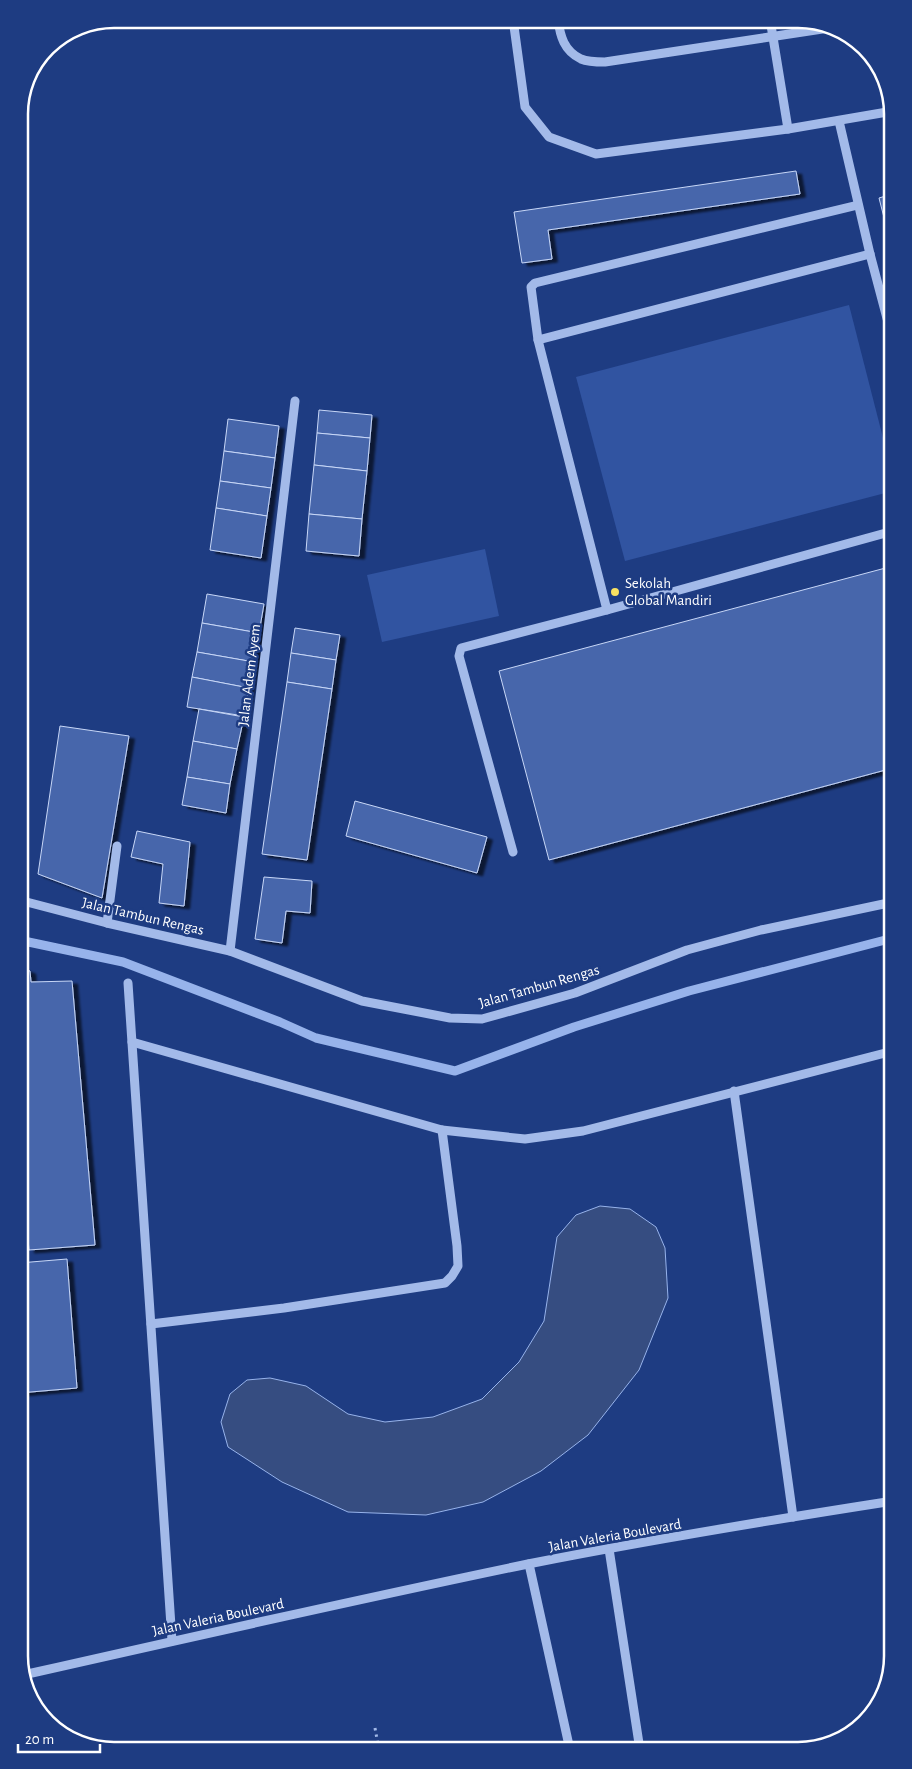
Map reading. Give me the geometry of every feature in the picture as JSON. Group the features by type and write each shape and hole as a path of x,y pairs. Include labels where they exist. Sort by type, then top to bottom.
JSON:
{"street":[{"path":"514,28 525,107 549,137 596,154 839,121 884,113"},
{"path":"559,28 560,36 567,49 582,60 605,62 818,30"},
{"path":"772,28 788,128"},
{"path":"839,121 884,307"},
{"path":"606,610 538,340 530,287 535,283 858,205"},
{"path":"538,340 870,254"},
{"name":"Jalan Adem Ayem","path":"230,951 295,402"},
{"path":"513,852 459,656 462,648 884,533"},
{"path":"107,923 116,846"},
{"name":"Jalan Tambun Rengas","path":"28,902 107,923 230,951 362,1001 450,1018 482,1019 575,993 687,950 761,930 884,904"},
{"path":"128,983 172,1641"},
{"path":"132,1042 442,1130 526,1139 583,1131 884,1053"},
{"path":"734,1091 793,1516"},
{"path":"151,1324 284,1308 445,1283 458,1266 442,1130"},
{"name":"Jalan Valeria Boulevard","path":"29,1674 529,1564 793,1516 884,1502"},
{"path":"609,1549 639,1742"},
{"path":"529,1564 568,1742"}],"path":[{"path":"375,1728 377,1741"}],"shaded area":[{"path":"849,305 884,442 884,493 625,561 576,377"},
{"path":"485,549 499,616 382,642 367,575"},
{"path":"600,1206 630,1209 656,1227 665,1248 668,1298 639,1370 588,1435 541,1471 483,1502 426,1515 348,1512 282,1482 228,1447 221,1422 230,1394 247,1380 270,1378 306,1386 348,1414 385,1422 433,1417 482,1399 519,1362 544,1321 557,1237 576,1215"}],"building":[{"path":"796,171 800,194 548,230 552,259 522,263 514,212"},
{"path":"884,196 884,218 879,198"},
{"path":"319,410 372,415 370,438 317,433"},
{"path":"228,419 279,426 275,458 224,451"},
{"path":"317,433 370,438 367,471 314,465"},
{"path":"224,451 275,458 271,488 220,481"},
{"path":"314,465 367,471 362,519 309,514"},
{"path":"220,481 271,488 267,516 216,508"},
{"path":"216,508 267,516 261,558 210,550"},
{"path":"309,514 362,519 359,556 306,551"},
{"path":"884,568 884,770 549,860 499,671"},
{"path":"207,594 264,604 259,633 202,623"},
{"path":"202,623 259,633 254,662 197,652"},
{"path":"295,628 340,635 336,660 291,653"},
{"path":"197,652 254,662 249,688 192,677"},
{"path":"291,653 336,660 332,689 287,682"},
{"path":"192,677 249,688 244,716 187,707"},
{"path":"287,682 332,689 307,860 262,854"},
{"path":"199,709 244,717 237,749 193,741"},
{"path":"60,726 129,736 102,898 38,874"},
{"path":"193,741 237,749 230,784 187,777"},
{"path":"187,777 230,784 226,813 182,805"},
{"path":"355,801 487,837 477,873 346,836"},
{"path":"137,831 190,842 184,906 159,903 163,864 131,857"},
{"path":"264,877 312,881 310,913 286,911 282,943 255,939"},
{"path":"28,970 30,971 31,982 72,981 95,1245 29,1250"},
{"path":"67,1259 77,1388 28,1392 28,1262"}],"waterway":[{"path":"28,942 123,962 280,1022 316,1038 455,1071 574,1027 689,991 884,940"}],"place":[{"name":"Sekolah Global Mandiri","path":"615,592"}]}
